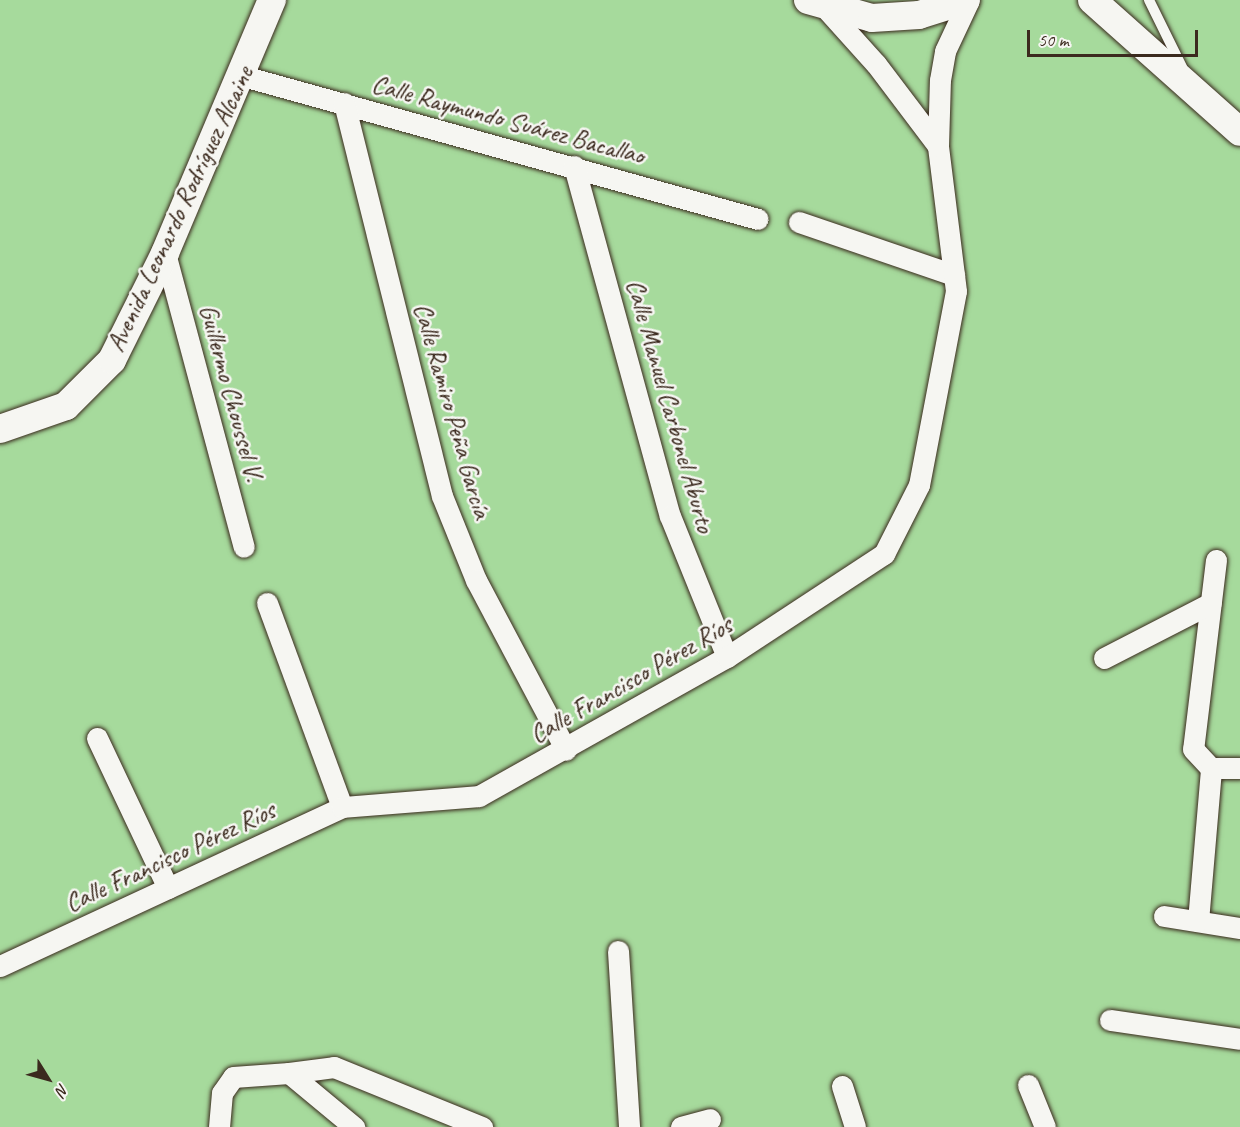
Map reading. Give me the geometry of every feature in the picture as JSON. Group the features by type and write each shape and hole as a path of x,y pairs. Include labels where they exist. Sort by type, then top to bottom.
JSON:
{"street":[{"name":"Avenida Leonardo Rodríguez Alcaine","path":"0,429 66,406 112,360 165,253 243,76 272,0"},
{"path":"815,2 872,18 919,15 968,0"},
{"name":"Calle Francisco Pérez Ríos","path":"0,966 342,807 479,796 566,750 727,657 884,554 919,485 956,291 938,146 945,51 968,0"},
{"path":"1092,0 1240,132"},
{"name":"Calle Francisco Pérez Ríos","path":"815,2 876,63 938,146"},
{"name":"Calle Raymundo Suárez Bacallao","path":"243,76 574,166 758,219"},
{"name":"Calle Ramiro Peña García","path":"344,103 442,496 476,580 566,750"},
{"name":"Calle Manuel Carbonel Aburto","path":"574,166 670,516 727,657"},
{"path":"799,222 954,275"},
{"name":"Guillermo Choussel V.","path":"165,253 244,548"},
{"path":"1216,560 1193,749 1211,768 1240,768"},
{"path":"267,603 342,807"},
{"path":"1104,658 1211,603"},
{"path":"97,738 168,888"},
{"path":"1198,921 1211,768"},
{"path":"1164,916 1240,928"},
{"path":"618,951 629,1127"},
{"path":"1110,1020 1240,1039"},
{"path":"219,1127 222,1093 233,1077 334,1067 482,1127"},
{"path":"289,1073 354,1127"},
{"path":"1028,1085 1045,1127"},
{"path":"842,1086 855,1127"},
{"path":"681,1127 710,1119"}],"lane":[{"path":"1149,0 1190,85"}],"green space":[{"path":"0,0 1240,0 1240,1127 0,1127"}]}
